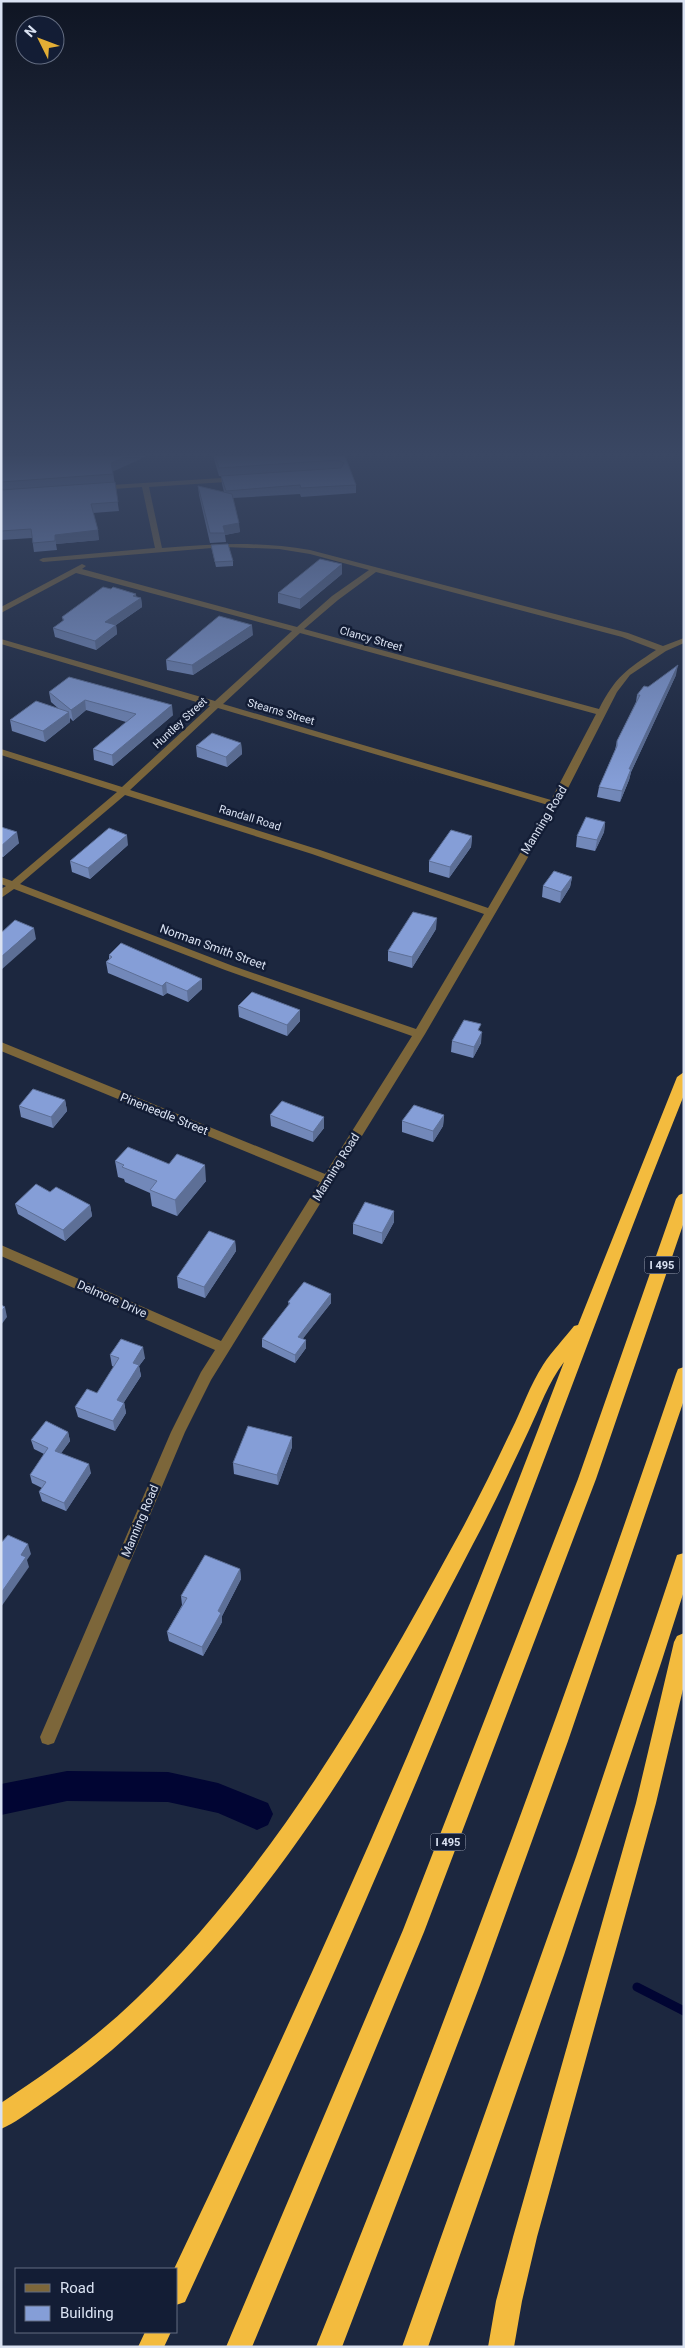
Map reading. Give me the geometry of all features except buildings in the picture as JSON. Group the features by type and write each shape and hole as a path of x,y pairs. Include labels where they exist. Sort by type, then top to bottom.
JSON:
{"highway":[{"path":"178,2289 288,2048 417,1757 488,1583 684,1076"},
{"name":"I 495","path":"239,2347 413,1932 587,1479 684,1199"},
{"path":"1,2117 101,2046 144,2008 221,1923 269,1862 321,1788 399,1662 479,1517 548,1371 591,1316"},
{"path":"330,2347 421,2115 513,1869 609,1600 684,1374"},
{"path":"415,2347 532,2021 632,1725 684,1561"},
{"path":"501,2347 509,2301 525,2237 646,1803 684,1642"},
{"path":"151,2347 158,2333"}],"street":[{"path":"1,611 83,566"},
{"path":"363,566 625,635 663,649"},
{"name":"Huntley Street","path":"1,895 16,885 123,791 298,630 335,598 376,569"},
{"name":"Clancy Street","path":"76,570 602,713"},
{"name":"Manning Road","path":"48,1737 178,1432 206,1376 418,1034 554,804 613,690 627,673 663,649 684,640"},
{"name":"Stearns Street","path":"1,641 554,804"},
{"name":"Randall Road","path":"1,752 316,852 490,912"},
{"name":"Norman Smith Street","path":"1,880 230,968 418,1034"},
{"name":"Pineneedle Street","path":"1,1046 328,1180"},
{"name":"Delmore Drive","path":"1,1250 223,1348"}],"waterway":[{"path":"1,1800 67,1786 168,1787 218,1798 257,1814"},
{"path":"637,1987 684,2011"}]}
